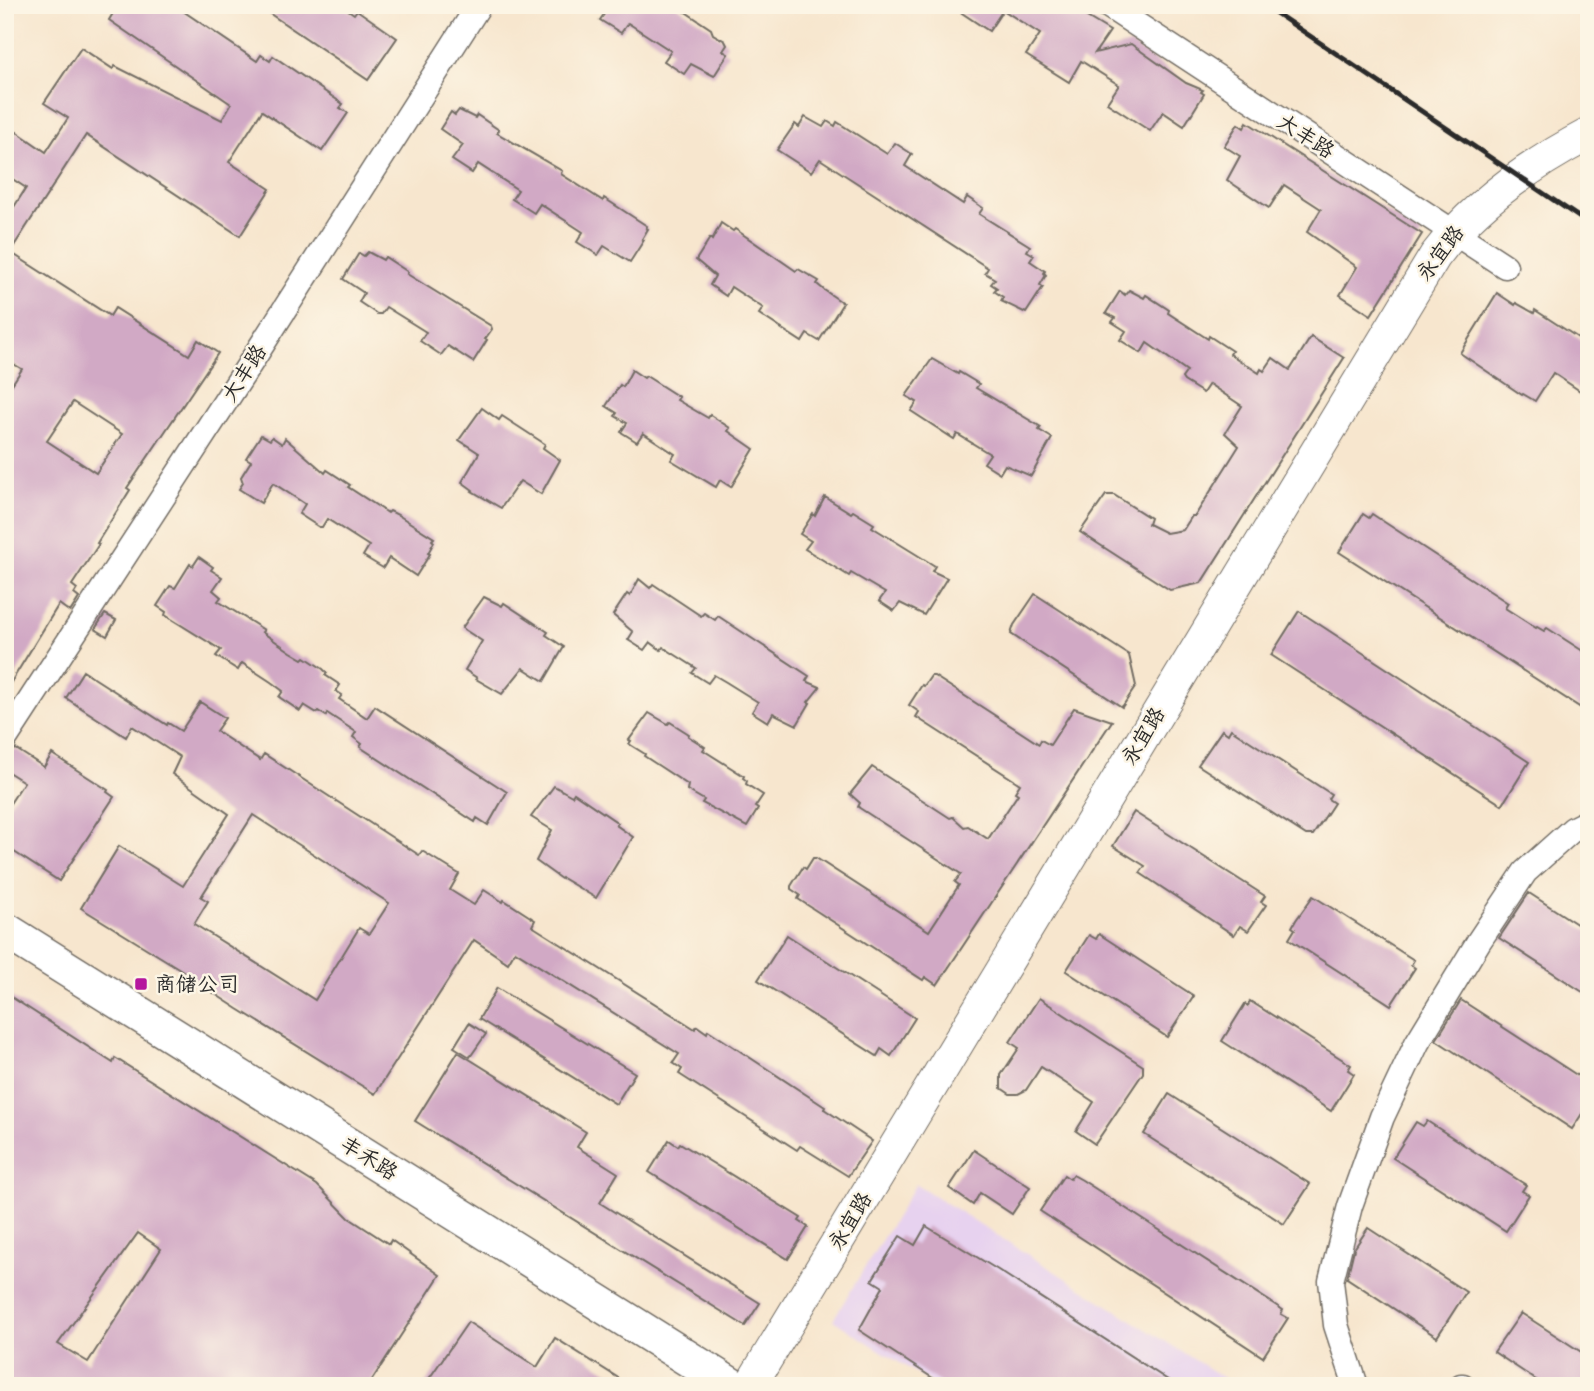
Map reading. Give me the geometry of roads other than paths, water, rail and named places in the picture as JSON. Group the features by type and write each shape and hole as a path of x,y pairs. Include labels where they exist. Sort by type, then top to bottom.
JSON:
{"main road":[{"name":"丰禾路","path":"5,930 732,1386"}],"street":[{"name":"大丰路","path":"5,739 251,362 479,5"},
{"name":"大丰路","path":"1107,5 1505,266"},
{"name":"永宜路","path":"750,1386 1412,293 1452,233 1518,175 1589,134"},
{"path":"1356,1386 1336,1325 1331,1281 1350,1206 1382,1117 1417,1043 1525,872 1573,829 1589,821"}],"railway":[{"path":"1264,5 1589,224"}],"place":[{"name":"商储公司","path":"141,984"}]}
